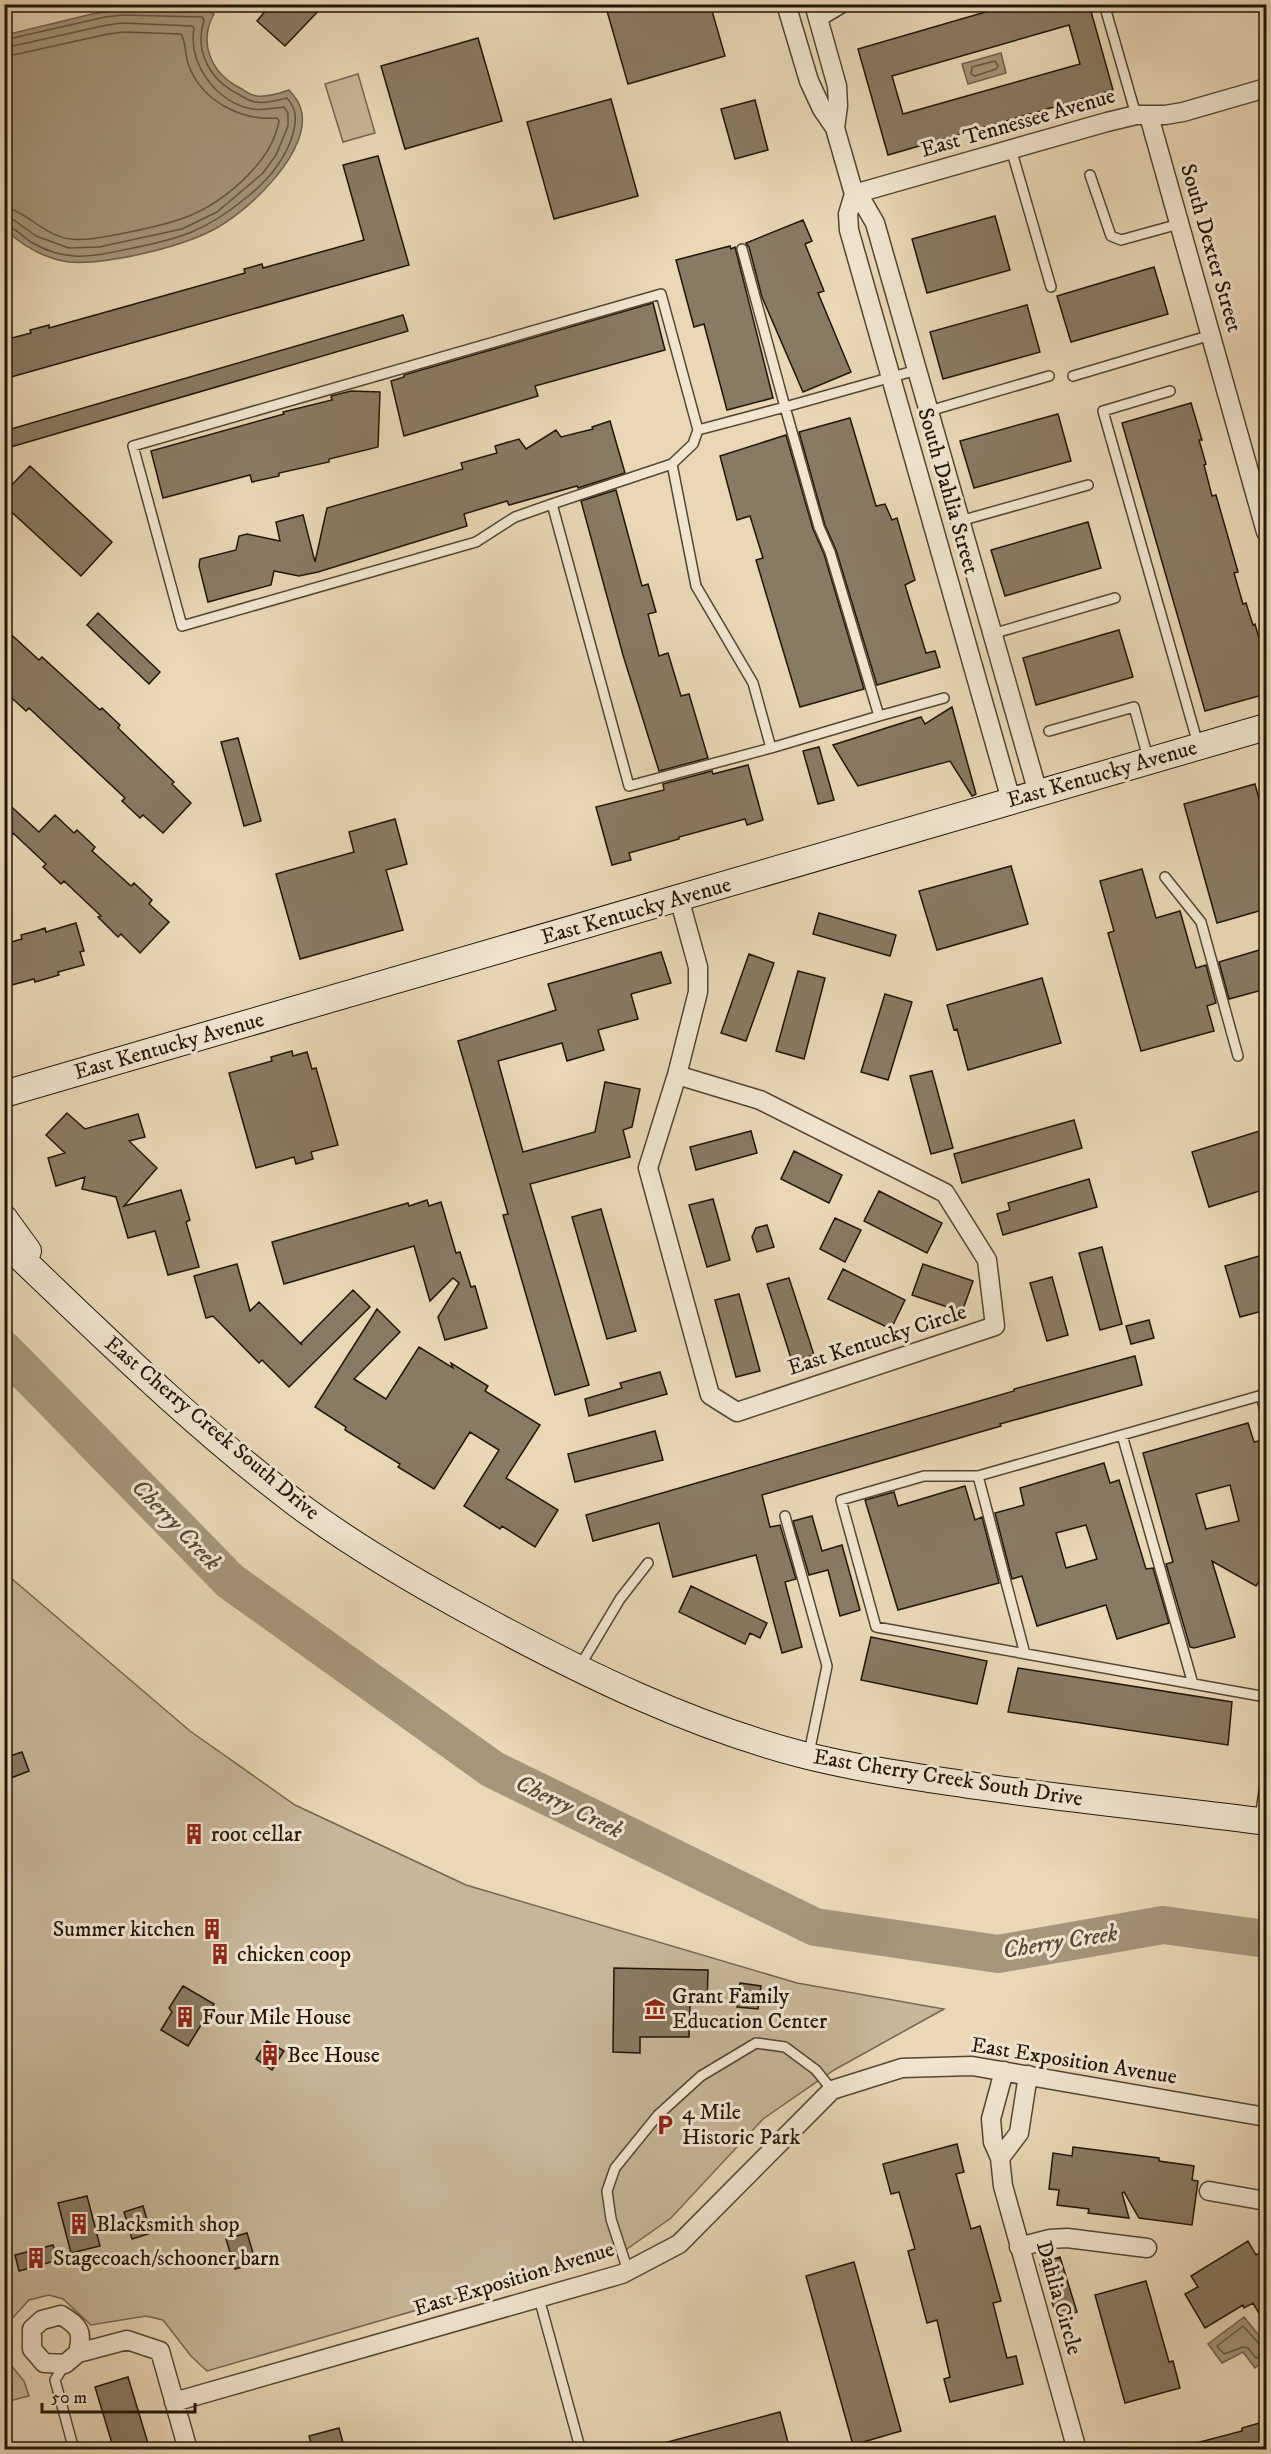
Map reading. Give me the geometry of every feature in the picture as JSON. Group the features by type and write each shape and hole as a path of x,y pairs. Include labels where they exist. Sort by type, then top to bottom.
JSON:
{"main road":[{"name":"East Kentucky Avenue","path":"4,1094 1266,727"},
{"path":"4,1218 56,1291"},
{"name":"East Cherry Creek South Drive","path":"4,1242 196,1420 298,1504 394,1568 516,1636 579,1668 690,1717 809,1756 848,1765 958,1783 1264,1822"}],"street":[{"name":"South Dahlia Street","path":"786,4 813,92 835,128 854,195 864,204 875,223 1038,793"},
{"name":"South Dahlia Street","path":"817,13 837,86 838,106 835,128"},
{"name":"East Tennessee Avenue","path":"854,195 1011,149 1142,115 1183,112 1266,88"},
{"name":"South Dexter Street","path":"1142,115 1179,224 1266,532"},
{"name":"South Dahlia Street","path":"854,195 848,214 849,230 1011,800"},
{"name":"East Kentucky Circle","path":"677,1075 760,1100 945,1192 987,1260 995,1326 737,1412 710,1395 648,1168 677,1075 698,992 699,979 694,953 679,898"},
{"name":"East Exposition Avenue","path":"174,2402 628,2271 679,2244 832,2090 902,2068 972,2066 1266,2117"},
{"name":"Dahlia Circle","path":"1004,2071 991,2120 993,2142 1000,2158 1003,2186 1019,2247 1077,2450"},
{"path":"1000,2158 1019,2133 1028,2075"},
{"path":"1209,2191 1266,2201"},
{"path":"1019,2247 1050,2239 1067,2238 1147,2248"},
{"path":"71,2358 127,2340 160,2351 188,2450"}],"lane":[{"path":"817,13 849,4"},
{"name":"South Dexter Street","path":"1104,4 1142,115"},
{"path":"1011,149 1051,287"},
{"path":"1090,175 1111,236 1121,240 1179,224"},
{"path":"742,249 819,526 830,552 879,716"},
{"path":"661,294 698,430 693,444 672,464 515,516 476,542 182,626 133,446 661,294"},
{"path":"1073,376 1211,335"},
{"path":"698,430 917,370"},
{"path":"928,411 1049,376"},
{"path":"1170,391 1103,411 1198,747"},
{"path":"672,464 696,586 753,683 771,748"},
{"path":"960,521 1088,485"},
{"path":"552,504 629,786 944,698"},
{"path":"992,634 1115,598"},
{"path":"1049,731 1134,707 1149,761"},
{"path":"1165,877 1200,922 1238,1056"},
{"path":"1266,1415 1264,1395 978,1476 924,1476 841,1500 876,1627 1266,1697"},
{"path":"1122,1435 1192,1684"},
{"path":"978,1476 1025,1654"},
{"path":"785,1516 827,1666 809,1756"},
{"path":"579,1668 620,1599 648,1563"},
{"path":"1264,1822 1266,1778"},
{"path":"628,2271 611,2218 607,2191 615,2168 658,2115 701,2076 756,2043 785,2047 816,2070 832,2090"},
{"path":"539,2298 579,2450"},
{"path":"71,2358 55,2380 74,2450"}],"shaded area":[{"path":"358,74 375,133 343,142 325,84"},
{"path":"11,1578 190,1731 295,1805 466,1885 797,1983 944,2009 834,2070 763,2119 671,2218 627,2249 207,2371 191,2356 163,2320 146,2316 91,2325 63,2299 49,2295 29,2300 9,2322 5,2357 4,1587"},
{"path":"5,2358 24,2381 29,2396 5,2402"}],"water":[{"path":"122,9 190,12 207,10 214,14 207,36 210,56 215,66 230,82 252,95 269,96 289,90 299,104 302,121 298,140 289,159 259,195 225,223 211,231 161,249 121,258 69,262 51,258 18,240 5,229 5,35"},
{"path":"1001,53 1006,73 968,84 962,64"},
{"path":"1244,2317 1266,2344 1266,2359 1255,2368 1243,2352 1222,2363 1208,2344"}],"building":[{"path":"271,4 325,4 285,46 257,21"},
{"path":"605,4 710,4 725,56 628,84"},
{"path":"1013,4 1089,4 1113,90 888,155 858,49","holes":["1069,25 1080,64 903,114 892,76"]},
{"path":"478,38 502,121 405,149 381,66"},
{"path":"611,99 638,196 554,219 527,122"},
{"path":"755,100 768,150 735,159 721,109"},
{"path":"378,156 409,265 4,379 4,340 31,333 30,330 49,325 49,328 245,273 244,269 262,264 263,268 364,240 343,165"},
{"path":"995,216 1010,270 927,293 912,239"},
{"path":"803,220 812,241 805,244 824,291 818,293 851,372 803,392 762,297 746,243"},
{"path":"730,246 731,249 735,247 773,398 727,410 704,324 694,327 676,260"},
{"path":"1154,267 1168,314 1071,342 1057,296"},
{"path":"653,303 665,350 535,386 538,396 404,436 391,381 404,377 404,375"},
{"path":"1027,305 1040,352 943,379 930,332"},
{"path":"403,315 408,331 4,449 4,431"},
{"path":"351,391 380,392 378,447 329,459 329,462 279,473 279,476 252,482 250,475 163,498 151,451 332,400 331,396"},
{"path":"1191,403 1202,440 1199,440 1212,496 1216,495 1238,572 1234,573 1243,604 1246,603 1253,625 1255,624 1266,663 1266,694 1205,711 1122,423"},
{"path":"1058,414 1071,461 974,488 960,441"},
{"path":"850,418 876,506 885,504 892,520 897,518 915,580 905,585 926,653 935,651 940,667 877,685 836,550 825,525 799,432"},
{"path":"610,421 625,473 578,488 577,486 509,505 507,501 464,514 467,526 318,572 299,576 274,571 271,585 208,602 199,566 200,559 236,550 239,536 247,534 280,541 276,522 303,515 315,562 327,508 463,469 461,463 497,453 495,446 519,439 526,449 556,430 561,437 593,429 592,427"},
{"path":"786,435 864,689 800,707 756,560 763,558 750,516 737,520 720,456"},
{"path":"30,466 112,542 81,576 4,505 4,493"},
{"path":"616,490 642,586 648,584 656,612 648,614 659,656 668,653 681,696 689,694 708,758 659,771 623,655 581,501"},
{"path":"1088,522 1101,568 1005,596 991,550"},
{"path":"98,613 160,672 149,684 87,625"},
{"path":"4,628 39,660 42,657 100,710 102,708 120,725 118,728 174,782 172,784 191,803 163,833 143,815 140,818 122,801 125,798 29,708 26,711 4,691"},
{"path":"1119,630 1133,677 1036,705 1023,658"},
{"path":"952,707 976,794 972,796 950,761 858,786 833,745 921,717 925,724"},
{"path":"238,738 261,821 244,826 221,742"},
{"path":"819,747 834,800 818,804 803,751"},
{"path":"748,765 763,820 747,825 745,819 679,837 679,839 629,853 631,860 612,865 596,807 664,790 663,784 712,771 713,774"},
{"path":"1255,784 1266,825 1266,909 1217,923 1184,804"},
{"path":"4,800 39,832 55,815 74,833 77,830 95,847 92,851 131,886 134,883 152,900 149,904 169,922 140,953 121,934 118,937 98,917 101,916 64,881 61,884 43,867 46,864 13,833 4,842"},
{"path":"395,819 407,864 386,870 403,930 300,959 276,874 354,852 349,832"},
{"path":"1011,866 1028,924 937,950 919,891"},
{"path":"1142,869 1156,918 1180,911 1196,968 1206,965 1216,1003 1207,1006 1214,1031 1141,1051 1108,933 1114,931 1100,881"},
{"path":"819,913 896,935 890,956 813,934"},
{"path":"76,923 84,951 80,952 84,965 58,972 59,975 35,982 34,979 8,986 4,974 4,944 22,939 21,935 45,928 46,932"},
{"path":"1266,948 1266,989 1229,999 1219,962"},
{"path":"661,952 671,983 631,994 638,1019 598,1030 604,1050 567,1061 562,1043 498,1061 523,1152 595,1132 605,1082 640,1089 632,1127 623,1130 630,1157 530,1184 589,1385 555,1395 503,1215 508,1214 458,1041 556,1010 548,984"},
{"path":"749,954 774,963 746,1041 721,1033"},
{"path":"798,971 825,978 804,1059 776,1051"},
{"path":"1042,978 1061,1043 968,1070 957,1029 954,1030 947,1005"},
{"path":"885,994 912,1002 888,1080 861,1072"},
{"path":"292,1051 293,1056 307,1052 312,1069 316,1068 338,1145 311,1152 313,1159 296,1164 294,1157 256,1168 229,1073 272,1061 271,1057"},
{"path":"932,1071 953,1148 931,1154 910,1076"},
{"path":"67,1113 85,1129 138,1114 145,1137 129,1141 157,1168 124,1206 181,1190 190,1220 186,1222 199,1267 168,1275 155,1231 128,1238 116,1197 82,1189 85,1177 56,1186 48,1158 65,1153 46,1135"},
{"path":"1074,1120 1082,1148 962,1183 954,1154"},
{"path":"1266,1129 1266,1189 1209,1207 1192,1152"},
{"path":"751,1131 757,1153 696,1170 690,1147"},
{"path":"794,1151 842,1175 829,1203 781,1179"},
{"path":"1089,1179 1097,1207 1003,1235 997,1214 1010,1210 1008,1203"},
{"path":"879,1191 942,1223 927,1253 864,1221"},
{"path":"713,1199 730,1260 707,1267 689,1205"},
{"path":"427,1200 429,1206 441,1202 456,1253 460,1252 471,1287 475,1286 487,1328 445,1340 438,1317 459,1283 453,1278 430,1301 414,1246 284,1284 272,1242 408,1203 409,1206"},
{"path":"601,1209 636,1331 607,1339 572,1217"},
{"path":"835,1218 861,1230 845,1262 820,1249"},
{"path":"767,1225 774,1247 757,1252 752,1237 756,1228"},
{"path":"1102,1247 1122,1324 1100,1330 1079,1253"},
{"path":"1266,1254 1266,1310 1240,1317 1225,1266"},
{"path":"237,1264 250,1311 259,1302 302,1345 301,1343 353,1290 370,1307 289,1387 262,1360 259,1363 213,1316 206,1318 194,1276"},
{"path":"923,1264 973,1281 962,1312 912,1295"},
{"path":"843,1269 905,1300 891,1329 828,1299"},
{"path":"1052,1277 1068,1335 1047,1341 1030,1283"},
{"path":"789,1278 814,1355 792,1361 767,1284"},
{"path":"739,1294 760,1371 736,1377 715,1300"},
{"path":"377,1309 400,1332 354,1379 386,1399 419,1347 453,1368 451,1363 488,1386 485,1391 540,1425 506,1478 558,1510 535,1547 502,1526 500,1529 464,1506 499,1450 470,1432 434,1489 398,1467 400,1464 345,1430 346,1427 315,1407"},
{"path":"1149,1320 1154,1338 1131,1344 1126,1326"},
{"path":"1135,1356 1142,1385 1000,1424 1001,1426 762,1495 770,1527 780,1525 796,1579 785,1582 802,1647 782,1653 756,1555 673,1577 659,1523 593,1541 586,1515 1014,1391 1014,1389"},
{"path":"660,1372 667,1394 589,1416 585,1399 622,1388 620,1383"},
{"path":"1248,1423 1254,1442 1263,1440 1266,1451 1266,1577 1261,1578 1256,1586 1212,1561 1235,1637 1194,1648 1190,1647 1166,1564 1173,1562 1143,1453","holes":["1230,1485 1239,1521 1206,1529 1196,1494"]},
{"path":"655,1431 663,1460 575,1482 568,1454"},
{"path":"1104,1463 1110,1483 1119,1480 1146,1569 1153,1568 1169,1623 1117,1639 1106,1605 1037,1626 1022,1576 1012,1579 995,1513 1024,1505 1020,1488","holes":["1086,1525 1097,1559 1066,1568 1056,1533"]},
{"path":"965,1486 975,1520 982,1517 999,1583 898,1610 865,1500 894,1492 898,1506"},
{"path":"812,1516 822,1551 842,1545 860,1610 840,1616 828,1570 809,1575 793,1521"},
{"path":"691,1586 767,1623 760,1638 750,1633 745,1644 679,1612"},
{"path":"871,1637 987,1661 977,1704 861,1680"},
{"path":"1018,1668 1232,1702 1228,1745 1008,1712"},
{"path":"22,1752 29,1771 11,1778 4,1758"},
{"path":"614,1968 708,1970 707,2005 690,2004 689,2037 640,2037 640,2053 613,2052"},
{"path":"740,1983 761,1986 758,2009 737,2007"},
{"name":"Four Mile House","path":"183,1986 214,2004 188,2046 161,2030 172,2012 169,2008"},
{"name":"Bee House","path":"267,2041 284,2051 272,2070 256,2059"},
{"path":"957,2144 964,2172 956,2174 971,2229 980,2226 1001,2301 993,2303 1007,2358 1016,2356 1023,2384 950,2402 944,2379 950,2377 937,2320 927,2323 908,2251 915,2249 899,2192 891,2194 883,2164"},
{"path":"1073,2147 1159,2158 1159,2161 1194,2166 1192,2180 1198,2181 1192,2225 1139,2218 1124,2192 1122,2193 1129,2218 1088,2213 1089,2209 1057,2205 1059,2190 1049,2189 1053,2153 1072,2156"},
{"name":"Blacksmith shop","path":"87,2196 100,2246 71,2253 58,2203"},
{"path":"143,2206 151,2233 132,2239 124,2212"},
{"path":"247,2233 256,2263 235,2269 226,2239"},
{"path":"1248,2241 1256,2255 1266,2249 1266,2325 1253,2303 1244,2308 1243,2305 1205,2328 1185,2294 1198,2287 1191,2276"},
{"name":"Stagecoach/schooner barn","path":"53,2245 58,2260 19,2271 15,2255"},
{"path":"1060,2257 1077,2312 1057,2318 1040,2264"},
{"path":"854,2262 901,2431 853,2445 806,2276"},
{"path":"1146,2281 1169,2362 1173,2361 1180,2388 1125,2403 1095,2295"},
{"path":"128,2377 150,2450 114,2450 95,2387"},
{"path":"780,2412 790,2450 660,2450 660,2444"},
{"path":"1266,2421 1266,2450 1192,2450 1192,2444 1242,2431 1242,2428"},
{"path":"339,2428 345,2450 313,2450 309,2436"}],"waterway":[{"name":"Cherry Creek","path":"4,1350 230,1581 492,1769 815,1927 998,1954 1163,1925 1266,1939"}],"place":[{"name":"root cellar","path":"194,1834"},
{"name":"Summer kitchen","path":"212,1929"},
{"name":"chicken coop","path":"220,1954"},
{"name":"Grant Family Education Center","path":"655,2009"},
{"name":"Four Mile House","path":"185,2017"},
{"name":"Bee House","path":"270,2055"},
{"name":"4 Mile Historic Park","path":"665,2125"},
{"name":"Blacksmith shop","path":"79,2224"},
{"name":"Stagecoach/schooner barn","path":"36,2258"}]}
